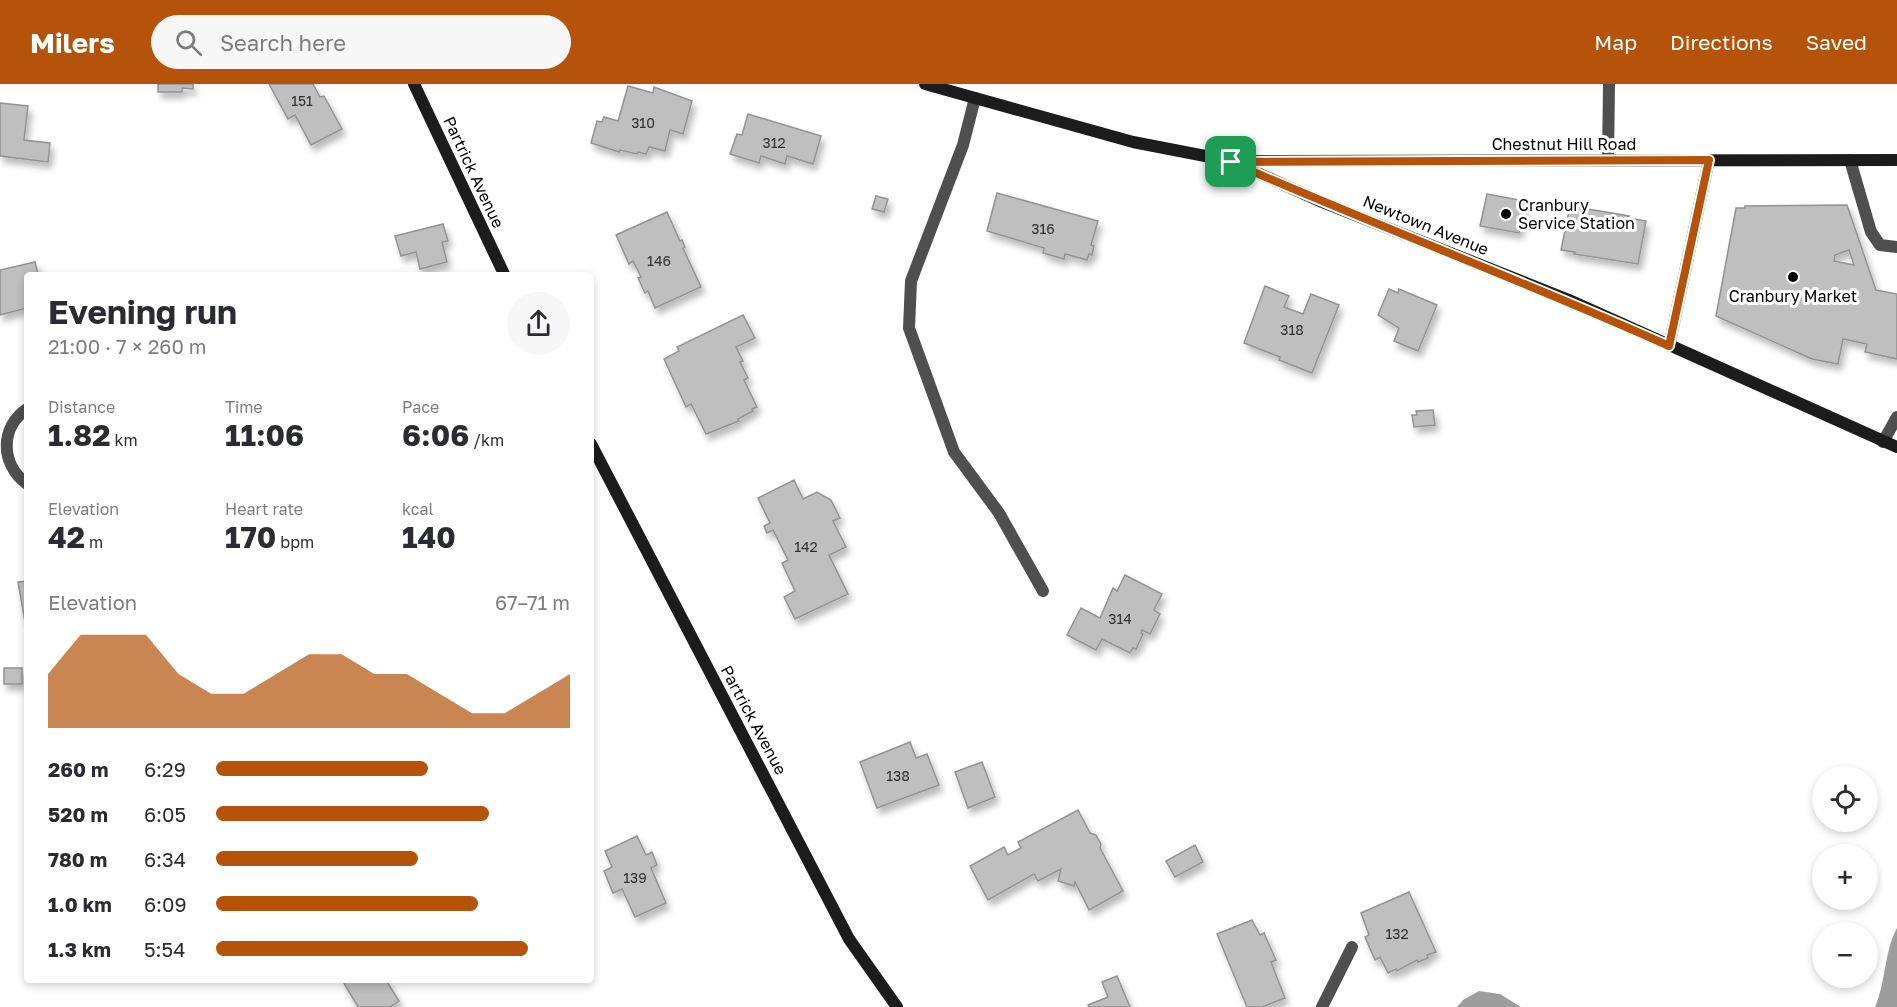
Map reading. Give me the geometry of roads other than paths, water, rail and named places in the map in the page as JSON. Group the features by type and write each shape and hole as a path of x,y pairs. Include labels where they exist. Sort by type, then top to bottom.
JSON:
{"street":[{"name":"Partrick Avenue","path":"414,84 503,272"},
{"name":"Newtown Avenue","path":"925,84 1133,142 1231,162 1322,202 1569,300 1897,447"},
{"path":"1608,160 1609,84"},
{"path":"975,98 963,145 911,281 909,328 954,452 999,513 1043,591"},
{"name":"Chestnut Hill Road","path":"1231,162 1897,159"},
{"path":"1669,346 1709,160"},
{"path":"1850,160 1871,232 1880,244 1897,247"},
{"path":"24,410 8,424 2,437 1,451 6,465 15,476 24,482"},
{"path":"1883,442 1897,417"},
{"name":"Partrick Avenue","path":"594,450 849,939 897,1007"},
{"path":"1322,1007 1352,947"}],"place":[{"name":"Cranbury Service Station","path":"1506,214"},
{"name":"Cranbury Market","path":"1793,277"}]}
